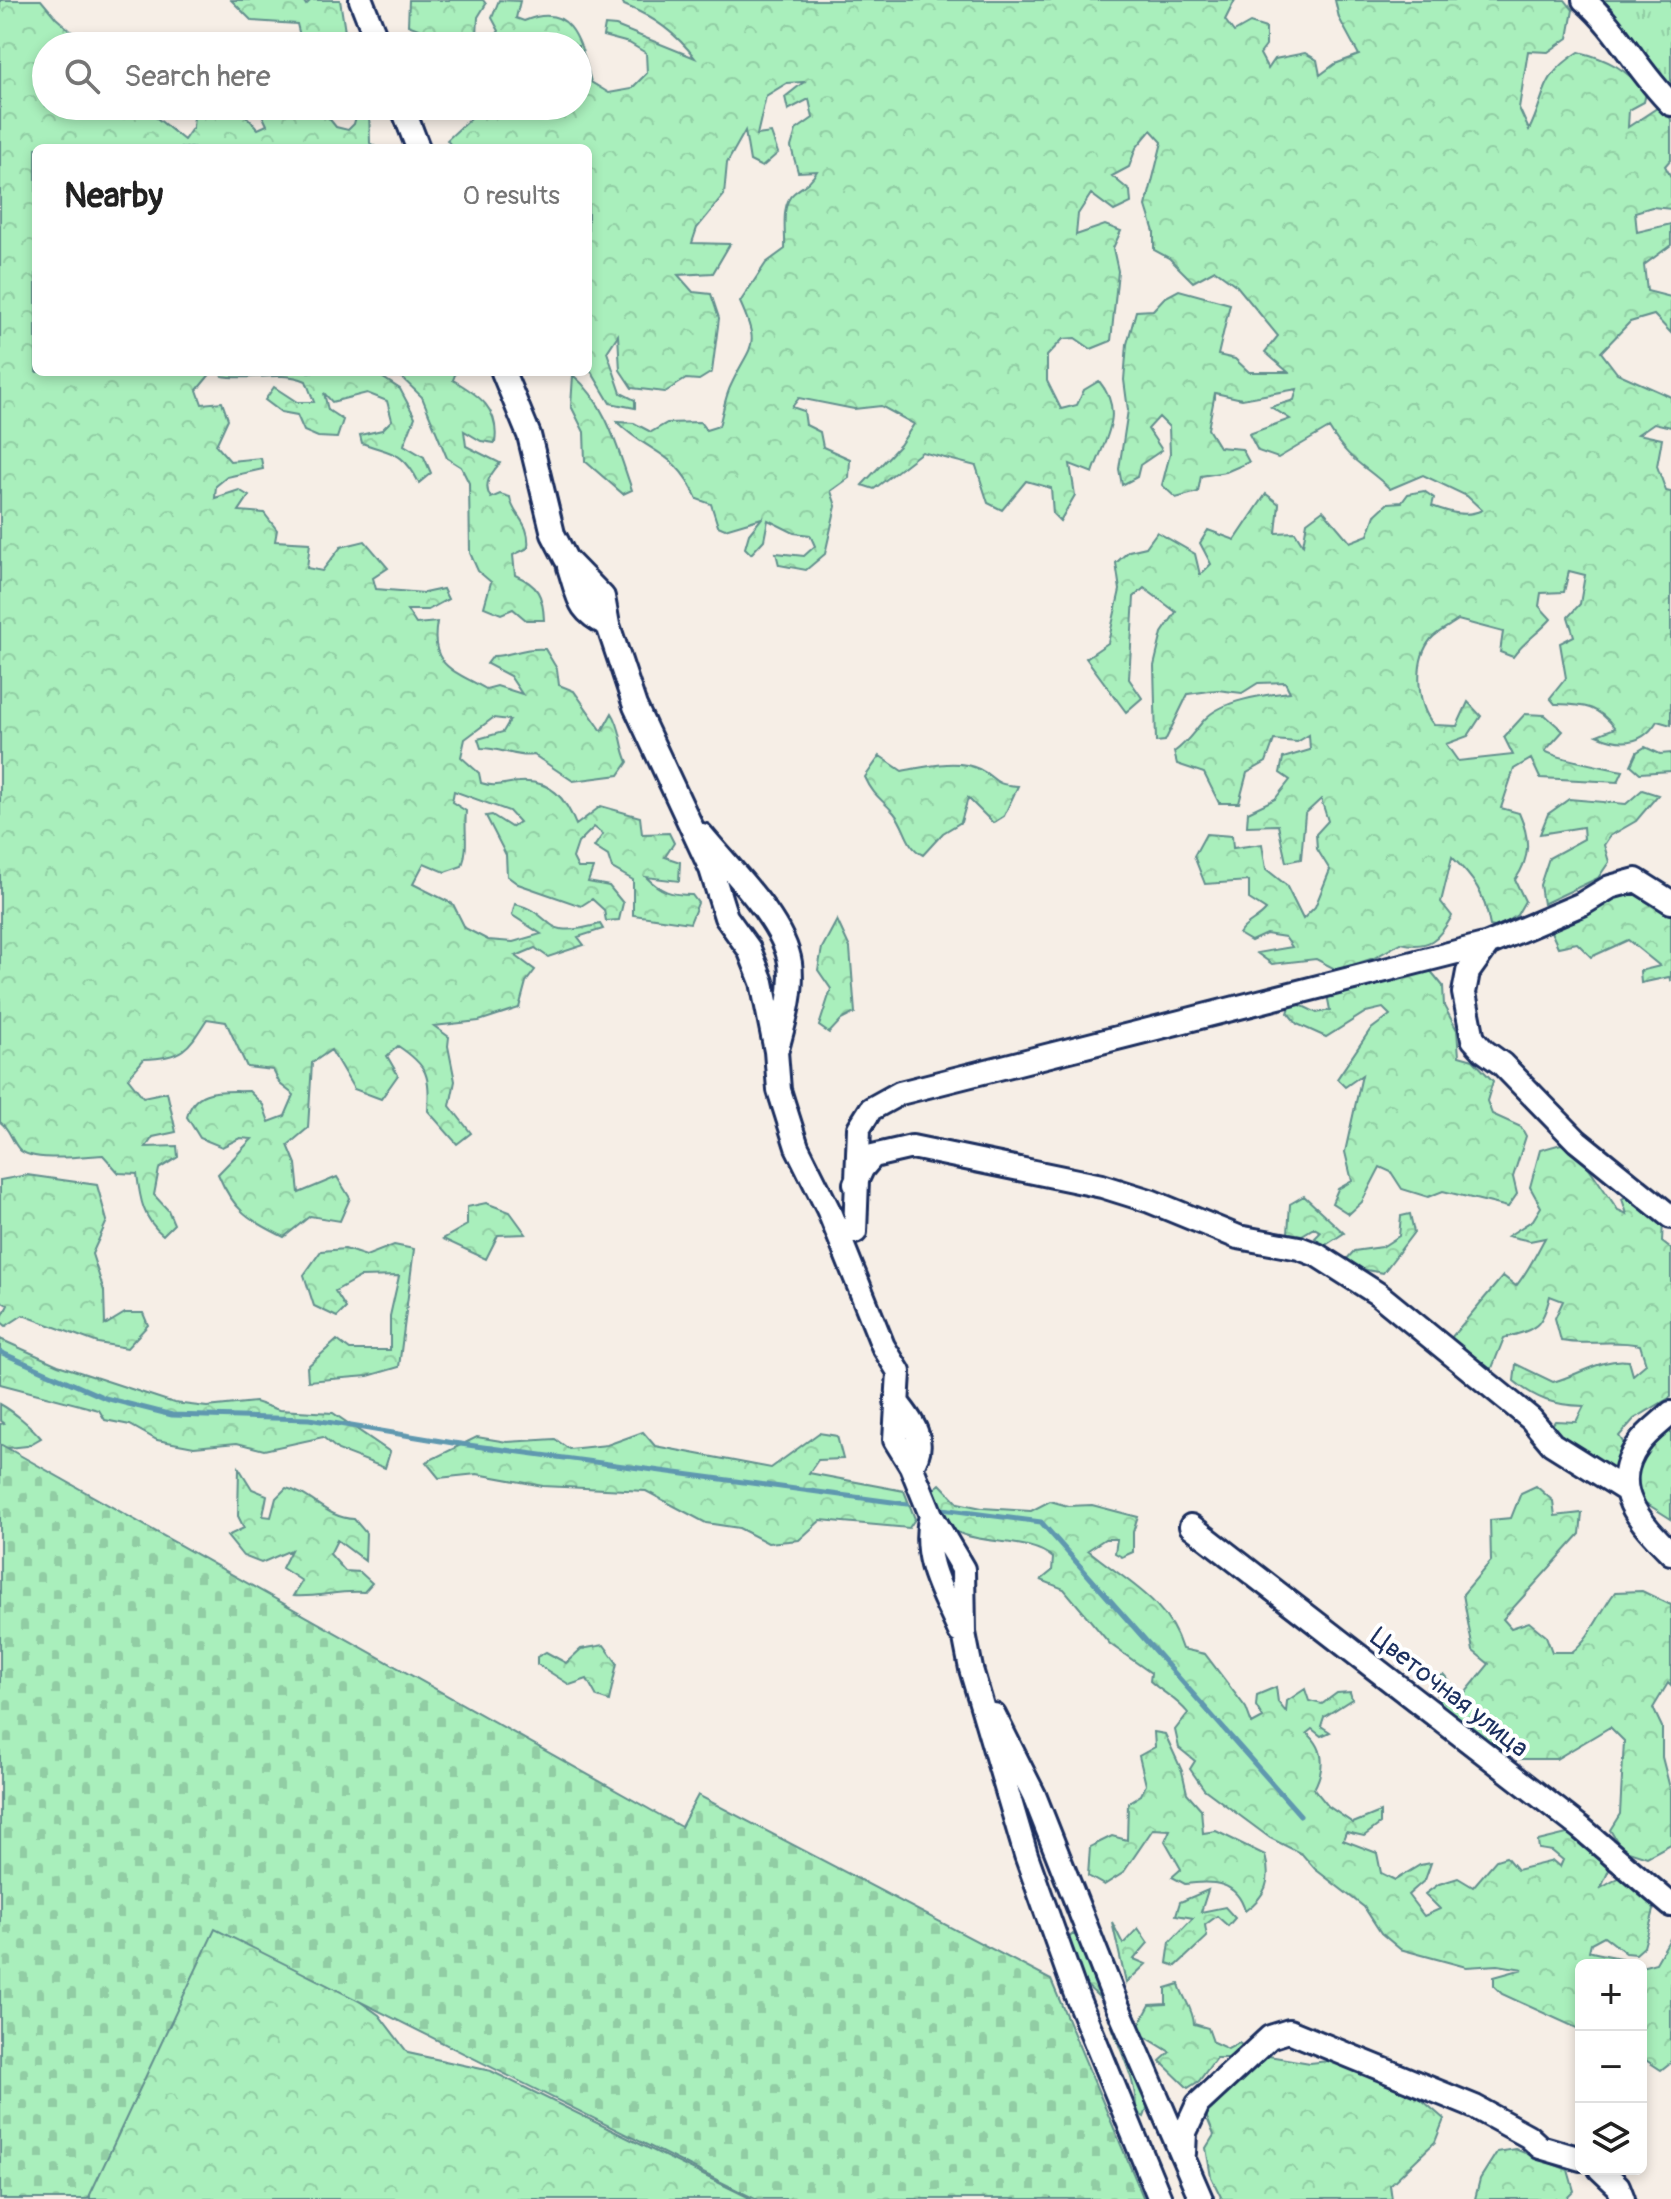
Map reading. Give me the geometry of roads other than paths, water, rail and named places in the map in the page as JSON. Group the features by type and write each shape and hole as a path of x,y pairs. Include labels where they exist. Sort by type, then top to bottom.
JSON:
{"street":[{"path":"361,0 374,32"},
{"path":"1584,0 1602,15 1639,71 1671,104"},
{"path":"407,120 416,144"},
{"path":"505,376 529,435 544,505 566,559 603,597 608,625 635,706 720,890 726,917 740,934 755,963 776,1051 779,1090 797,1147 858,1278 878,1343 899,1372 895,1440 911,1466 931,1515 966,1579 963,1615 969,1658 1049,1921 1160,2199"},
{"path":"687,818 736,871 785,943 791,965 790,985 776,1051"},
{"path":"858,1278 855,1184 859,1128 871,1109 900,1093 1488,944 1625,880 1636,880 1671,902"},
{"path":"1467,1019 1464,993 1468,972 1488,944"},
{"path":"1427,960 1444,973 1456,990 1473,1039 1484,1051 1502,1064 1577,1141 1671,1217"},
{"path":"855,1184 873,1156 889,1150 922,1149 1102,1186 1150,1201 1238,1237 1308,1251 1388,1302 1531,1419 1552,1444 1627,1491"},
{"path":"816,1183 855,1232"},
{"path":"1671,1413 1637,1445 1627,1472 1627,1491 1640,1522 1671,1553"},
{"name":"Цветочная улица","path":"1191,1526 1581,1828 1671,1905"},
{"path":"969,1658 1021,1765 1115,2000 1201,2199"},
{"path":"1184,2155 1185,2132 1198,2104 1270,2037 1289,2031 1475,2107 1528,2136 1540,2147 1575,2157"},
{"path":"1606,2175 1618,2186 1623,2199"}],"waterway":[{"path":"0,1352 105,1398 172,1415 309,1419 453,1443 907,1504"},
{"path":"942,1509 1041,1522 1300,1815"}]}
